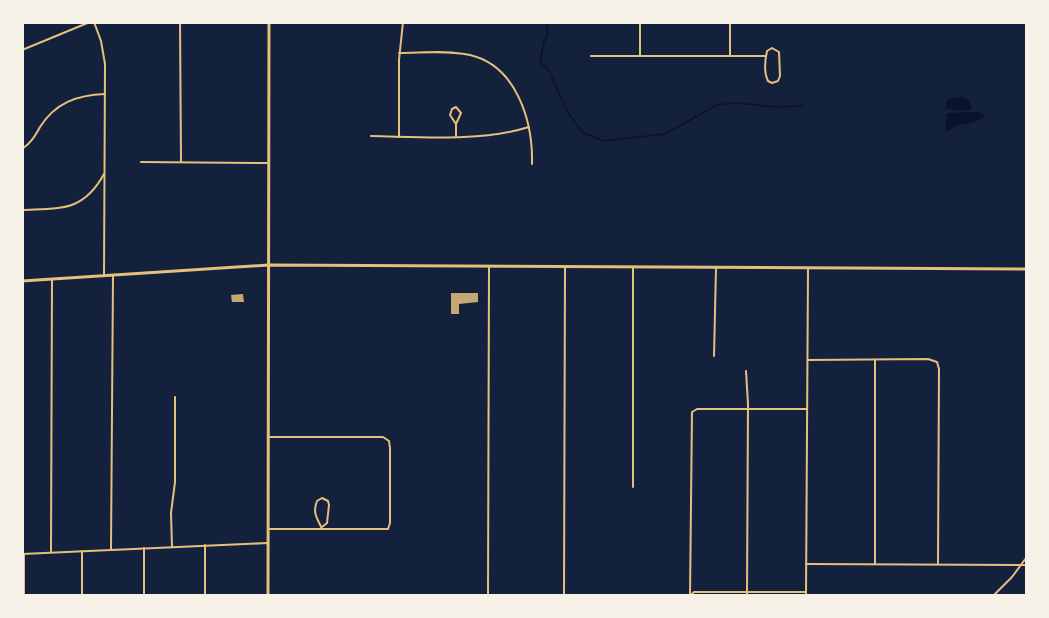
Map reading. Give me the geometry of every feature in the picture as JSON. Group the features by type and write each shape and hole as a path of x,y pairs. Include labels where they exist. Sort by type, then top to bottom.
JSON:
{"main road":[{"path":"268,596 269,22"},
{"path":"22,281 269,266 1026,269"}],"street":[{"path":"22,50 92,22 104,53 104,276"},
{"path":"180,22 181,162"},
{"path":"399,136 399,53 403,22"},
{"path":"640,22 640,56"},
{"path":"730,22 730,56"},
{"path":"772,48 779,52 780,76 775,82 767,79 766,56 767,51 772,48"},
{"path":"399,53 461,53 486,61 502,73 513,87 523,108 529,127 532,164"},
{"path":"591,56 766,56"},
{"path":"22,149 31,143 46,118 61,105 81,96 105,94"},
{"path":"456,124 450,115 452,109 456,107 461,113 456,124 456,136"},
{"path":"371,136 494,135 529,127"},
{"path":"141,162 269,163"},
{"path":"22,210 62,208 75,204 92,193 104,174"},
{"path":"488,596 489,267"},
{"path":"564,594 565,267"},
{"path":"633,267 633,488"},
{"path":"714,356 716,268"},
{"path":"690,595 694,592 806,594 808,268"},
{"path":"111,549 113,275"},
{"path":"51,552 52,279"},
{"path":"808,360 928,359 937,362 938,564"},
{"path":"875,360 875,564"},
{"path":"746,371 748,409 747,594"},
{"path":"172,547 175,398"},
{"path":"690,595 691,416 693,410 807,409"},
{"path":"268,529 388,529 390,523 390,444 385,438 269,436"},
{"path":"322,498 328,501 329,506 327,523 322,528 317,523 315,506 322,498"},
{"path":"24,596 23,554 268,543"},
{"path":"204,596 205,545"},
{"path":"144,548 144,596"},
{"path":"82,551 82,596"},
{"path":"993,596 1026,558"},
{"path":"806,564 1026,565"}],"water":[{"path":"961,97 969,100 972,109 969,111 945,107 947,100"},
{"path":"977,112 985,117 972,123 954,126 950,131 945,132 947,113"}],"building":[{"path":"451,293 478,293 478,302 459,304 459,314 451,314"},
{"path":"243,294 244,302 232,302 231,295"}],"waterway":[{"path":"547,22 547,36 540,62 548,69 568,113 583,133 604,141 665,134 717,105 736,103 777,107 803,106"}]}
